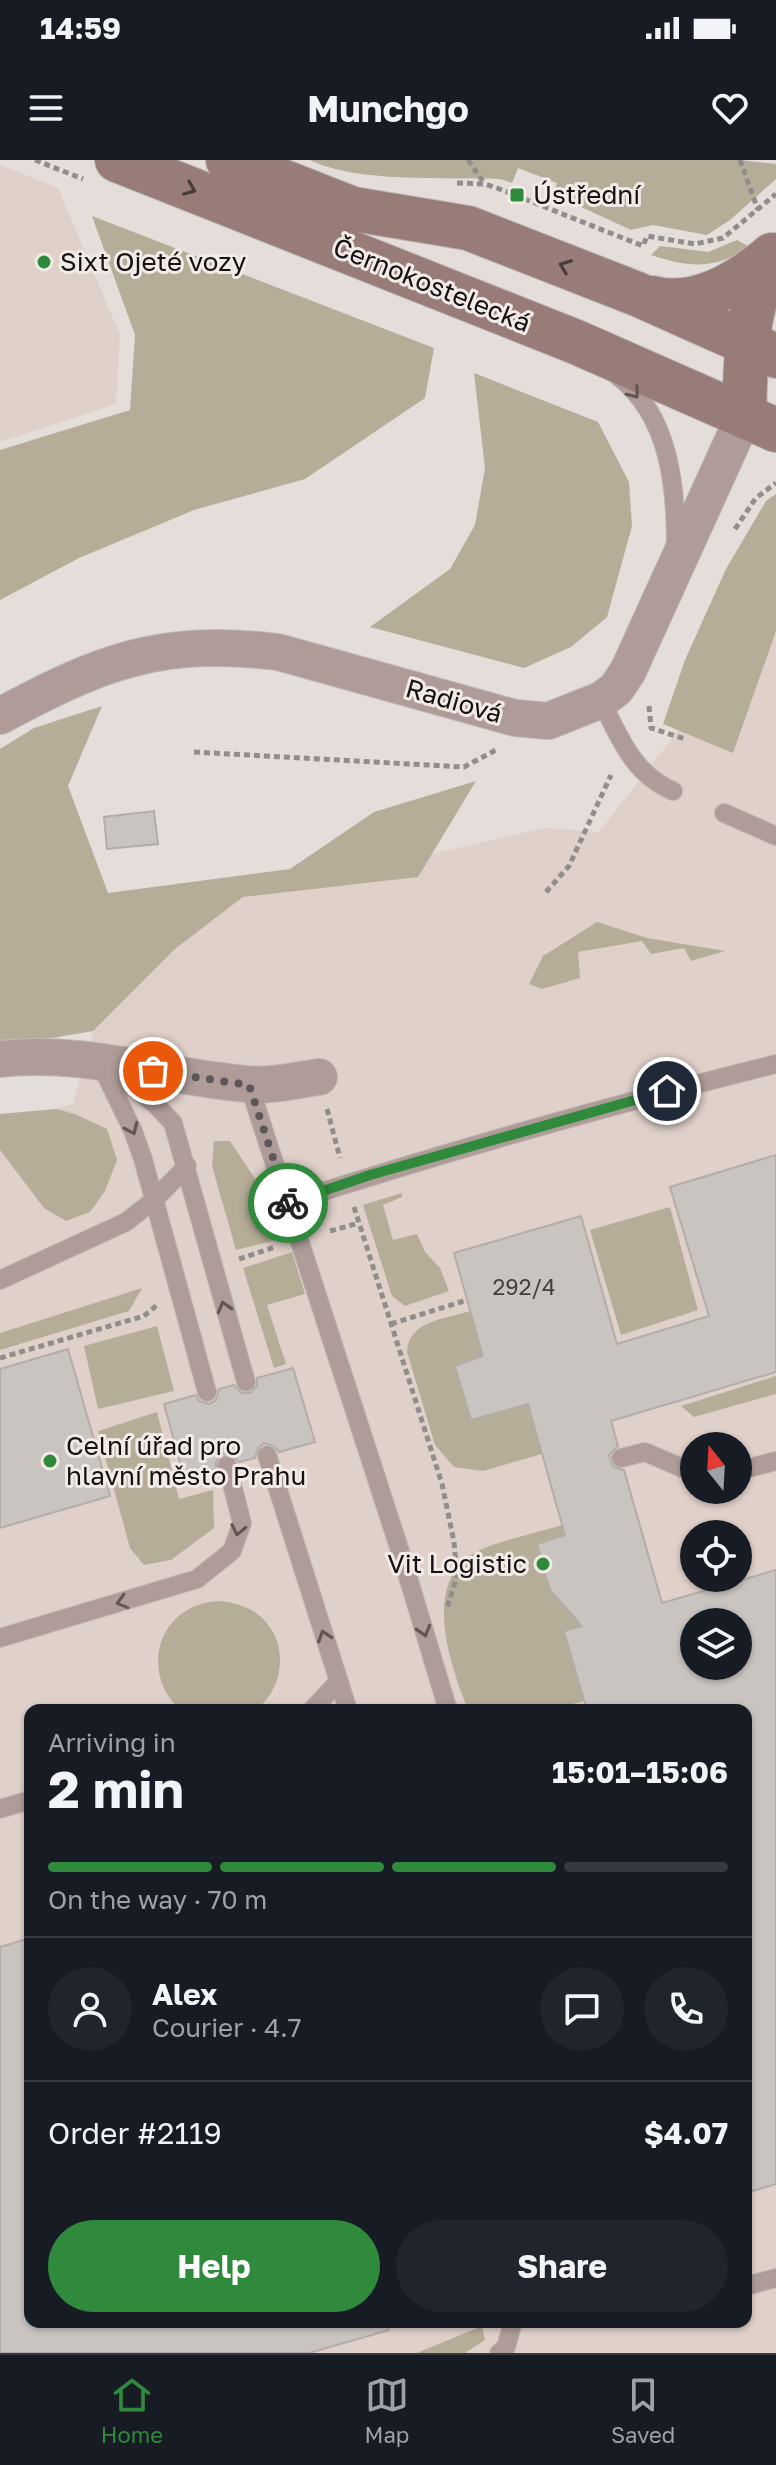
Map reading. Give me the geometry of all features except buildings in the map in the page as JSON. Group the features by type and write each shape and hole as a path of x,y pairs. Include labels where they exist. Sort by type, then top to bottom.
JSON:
{"main road":[{"name":"Černokostelecká","path":"117,160 576,342 760,423"},
{"name":"Černokostelecká","path":"228,160 263,169 353,209 468,228 637,294 766,354"},
{"path":"637,294 662,300 710,294 746,276 774,253"},
{"path":"760,423 766,354 754,298 774,253"}],"street":[{"name":"Radiová","path":"0,716 57,685 124,659 199,647 278,652 515,718 548,721 601,700 616,689 628,671 676,567 760,423"},
{"path":"0,1059 100,1062 249,1085 319,1077"}],"lane":[{"path":"576,342 638,395 666,449 674,489 676,567"},
{"path":"601,700 624,747 649,777 673,791"},
{"path":"724,813 776,836"},
{"path":"100,1062 155,1104 173,1123 246,1382"},
{"path":"100,1062 133,1131 207,1392"},
{"path":"287,1203 370,1175 667,1091 776,1064"},
{"path":"249,1085 402,1557 446,1704"},
{"path":"0,1280 126,1222 154,1200 187,1166"},
{"path":"621,1458 645,1452 680,1467"},
{"path":"267,1455 346,1704"},
{"path":"752,1467 776,1461"},
{"path":"0,1638 197,1579 232,1551 242,1523 227,1465"},
{"path":"318,1704 339,1681"},
{"path":"0,1809 24,1802"},
{"path":"752,2284 776,2278"},
{"path":"499,2353 506,2347 511,2328"}],"path":[{"path":"468,160 485,184"},
{"path":"740,160 758,210"},
{"path":"497,188 643,246 647,236 695,244 723,238 776,194"},
{"path":"766,480 773,485"},
{"path":"194,752 464,767 548,721"},
{"path":"546,892 569,866 624,747"},
{"path":"319,1077 340,1158"},
{"path":"353,1203 442,1484 454,1542 457,1576 446,1609"},
{"path":"330,1231 359,1223"},
{"path":"238,1259 279,1246"},
{"path":"0,1358 144,1316 165,1300"},
{"path":"391,1324 467,1300"}],"shaded area":[{"path":"310,160 740,160 776,164 776,179 730,220 707,235 653,225 631,230 553,194 557,183 518,168 512,183 500,179 376,176"},
{"name":"Sixt Ojeté vozy","path":"0,165 58,188 120,335 116,404 0,442"},
{"path":"92,216 434,348 425,398 305,479 194,510 79,558 0,600 0,450 130,410 135,335"},
{"path":"737,240 748,246 725,260 713,263 689,264 651,255 660,246 708,252"},
{"path":"474,373 598,422 629,482 632,526 607,617 571,647 524,668 370,627 450,569 475,525 485,468"},
{"path":"776,494 776,631 733,753 663,724 685,660 726,569 766,501"},
{"path":"776,540 776,2353 0,2353 0,1123 73,1104 93,1031 175,949 243,897 545,828 599,832 725,671"},
{"path":"102,706 68,786 108,893 290,869 374,812 476,781 418,877 243,897 175,949 93,1031 0,1047 0,749 34,728"},
{"path":"597,922 647,938 725,951 691,961 684,948 651,954 642,941 578,952 580,978 542,989 529,984 543,956"},
{"path":"56,1109 107,1129 117,1160 105,1191 90,1212 66,1221 44,1208 0,1150 0,1114"},
{"path":"214,1141 230,1141 267,1197 284,1238 236,1250 212,1166"},
{"path":"402,1193 402,1197 383,1205 393,1240 417,1234 425,1252 440,1268 449,1291 405,1306 392,1296 363,1205"},
{"path":"670,1207 698,1310 621,1335 590,1230"},
{"path":"292,1252 305,1294 267,1305 286,1364 274,1368 243,1268"},
{"path":"142,1288 129,1311 0,1350 0,1333"},
{"path":"470,1311 486,1365 466,1362 458,1368 468,1412 471,1415 528,1404 542,1454 483,1471 454,1467 435,1445 407,1352 409,1342 421,1328 439,1319"},
{"path":"157,1326 174,1391 98,1409 84,1346"},
{"path":"776,1376 776,1394 694,1417 681,1406"},
{"path":"157,1412 179,1499 213,1490 214,1528 171,1560 144,1565 130,1548 98,1431"},
{"path":"562,1525 567,1542 539,1549 539,1552 549,1588 590,1624 564,1632 584,1701 572,1704 466,1704 454,1670 444,1623 450,1580 461,1563 480,1550"},
{"path":"220,1601 252,1610 274,1634 279,1647 278,1675 274,1688 262,1704 175,1704 171,1700 159,1674 160,1647 173,1622 184,1612"},
{"path":"482,2328 485,2340 465,2353 417,2353"}],"way so far":[{"path":"153,1071 249,1085 288,1203"}],"place":[{"name":"Ústřední","path":"517,195"},
{"name":"Sixt Ojeté vozy","path":"44,262"},
{"name":"Celní úřad pro hlavní město Prahu","path":"50,1461"},
{"name":"Vit Logistic","path":"543,1564"}],"route":[{"path":"288,1203 370,1175 667,1091"}]}
